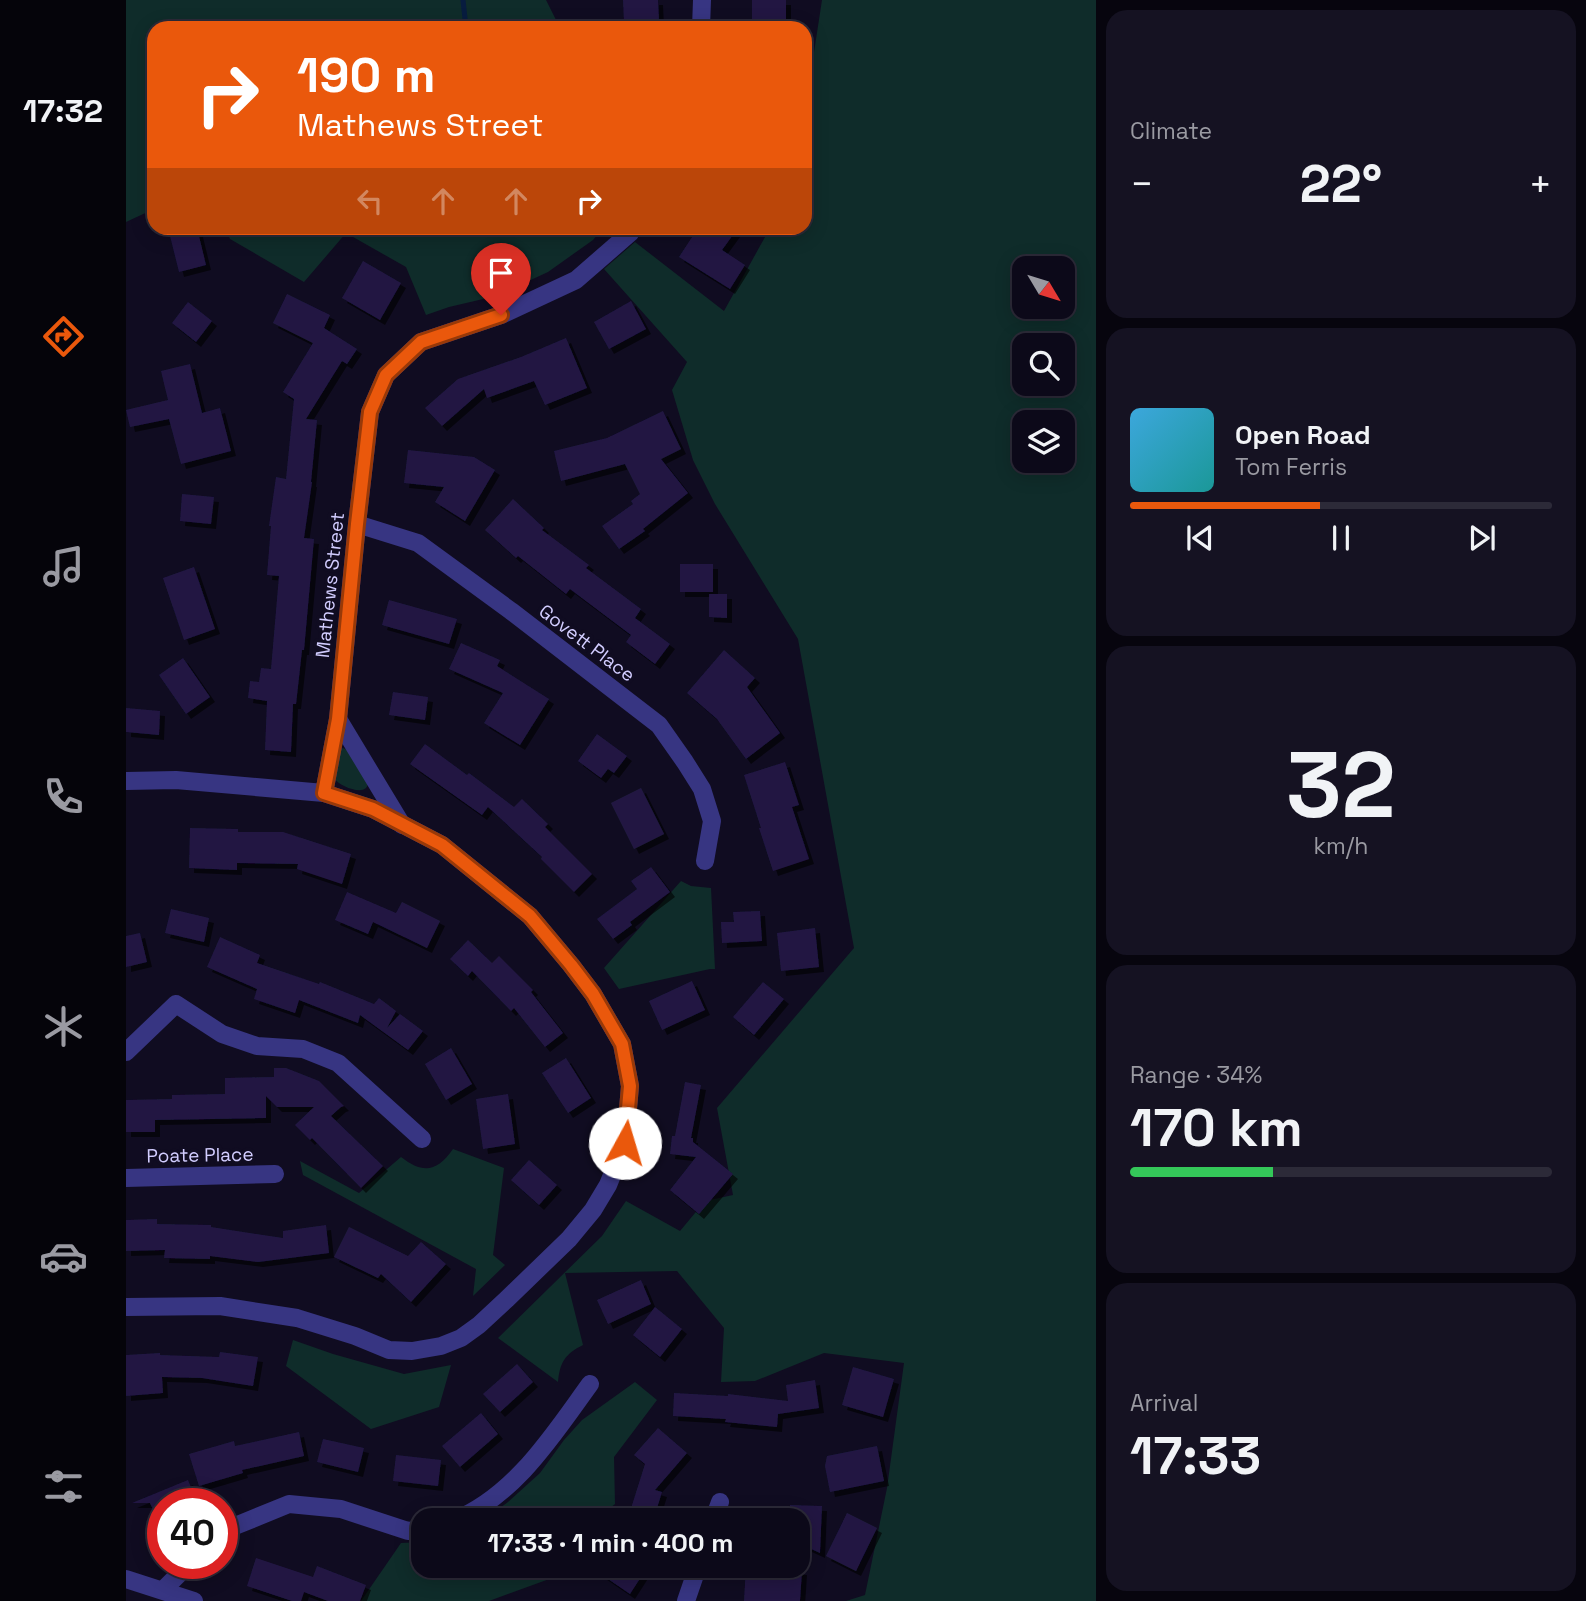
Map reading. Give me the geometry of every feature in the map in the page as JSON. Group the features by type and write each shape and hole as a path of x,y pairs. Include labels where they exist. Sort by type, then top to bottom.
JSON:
{"street":[{"path":"701,21 702,0"},
{"name":"Mathews Street","path":"324,793 338,719 370,412 386,375 421,342 501,315 576,280 628,235"},
{"name":"Govett Place","path":"357,524 418,543 659,725 702,789 712,821 705,861"},
{"path":"338,719 402,825"},
{"path":"126,780 176,780 324,793 373,809 442,845 530,916 586,984 622,1044 630,1086 625,1143 608,1185 593,1210 569,1239 508,1299 461,1338 441,1346 412,1351 389,1350 297,1318 220,1306 126,1307"},
{"path":"126,1052 176,1004 222,1034 257,1046 303,1049 338,1063 422,1139"},
{"name":"Poate Place","path":"126,1178 275,1174"},
{"path":"476,1508 523,1471 590,1384"},
{"path":"718,1508 720,1502"},
{"path":"238,1525 289,1504 341,1508 411,1531"},
{"path":"686,1601 694,1578"},
{"path":"126,1579 194,1601"},
{"path":"163,1590 174,1579"}],"green space":[{"path":"126,0 546,0 556,21 147,21 147,212 126,222"},
{"path":"822,0 1096,0 1096,1601 846,1601 865,1595 887,1488 904,1363 824,1353 755,1381 721,1382 724,1328 677,1271 565,1273 583,1345 564,1359 558,1382 498,1338 602,1236 626,1201 680,1231 705,1201 733,1195 717,1108 854,948 798,639 715,504 693,460 672,390 687,362 604,269 635,242 724,311 766,235 812,235 812,65"},
{"path":"228,235 344,235 304,282 230,239"},
{"path":"350,235 597,235 548,272 496,296 426,315 406,267"},
{"path":"343,748 352,754 365,775 368,785 365,789 349,788 334,778 339,750"},
{"path":"681,881 691,886 711,888 715,969 619,989 604,968"},
{"path":"453,1149 504,1168 493,1255 505,1265 473,1296 476,1269 303,1175 300,1161 359,1193 401,1157 416,1166 429,1168 441,1162"},
{"path":"293,1340 404,1374 451,1365 439,1407 371,1429 286,1366"},
{"path":"635,1382 657,1400 614,1457 615,1504 610,1508 500,1508 540,1473 582,1420"},
{"path":"401,1543 411,1543 411,1578 552,1578 489,1601 361,1601"}],"building":[{"path":"623,0 658,0 659,21 624,21"},
{"path":"752,0 786,0 786,21 752,21"},
{"path":"170,235 199,235 206,265 179,272"},
{"path":"693,235 733,235 722,250 745,265 730,289 679,257"},
{"path":"363,261 401,283 380,320 342,298"},
{"path":"287,294 330,315 324,328 357,349 347,364 342,361 306,419 317,420 304,538 314,539 304,650 296,704 293,704 291,752 265,750 267,701 248,698 250,681 259,682 261,668 271,669 279,576 267,575 269,526 276,477 286,479 294,399 283,392 313,343 273,323"},
{"path":"631,301 646,329 609,349 594,322"},
{"path":"188,302 212,321 196,342 172,323"},
{"path":"566,338 587,388 545,405 534,381 487,398 484,389 442,426 425,408 458,379"},
{"path":"190,364 202,413 220,408 231,451 181,464 169,419 130,427 126,410 168,400 161,371"},
{"path":"663,411 681,449 661,459 688,493 643,529 645,531 619,549 602,526 633,504 631,501 640,494 625,464 561,481 554,451 607,438"},
{"path":"408,450 474,457 495,470 465,521 435,502 444,487 404,483"},
{"path":"182,494 214,497 211,524 180,521"},
{"path":"513,499 544,528 542,530 589,565 586,568 641,609 635,618 670,644 655,664 626,642 631,635 570,589 566,594 518,556 516,558 485,530"},
{"path":"680,564 713,564 713,592 680,592"},
{"path":"194,567 215,629 184,640 163,578"},
{"path":"709,594 727,594 727,618 709,617"},
{"path":"389,600 457,619 449,644 382,625"},
{"path":"461,643 500,660 497,666 549,699 520,745 484,723 503,693 449,669"},
{"path":"724,650 755,678 747,687 780,733 746,759 717,719 687,693"},
{"path":"183,658 210,697 186,714 159,675"},
{"path":"393,692 428,697 425,720 389,715"},
{"path":"126,708 160,711 159,735 126,732"},
{"path":"597,734 627,756 614,773 608,769 601,778 578,761"},
{"path":"425,744 514,807 522,799 548,824 545,827 592,874 574,892 542,857 488,807 482,815 410,764"},
{"path":"785,762 799,805 792,807 809,859 773,871 744,775"},
{"path":"641,788 664,834 634,849 611,803"},
{"path":"190,828 283,832 351,854 342,884 297,869 298,864 237,863 237,870 189,868"},
{"path":"651,867 670,892 630,922 632,925 613,939 597,919 637,889 631,881"},
{"path":"347,892 396,913 402,902 440,921 427,948 373,922 368,934 335,920"},
{"path":"171,909 209,918 204,942 165,933"},
{"path":"760,911 762,941 722,943 721,922 734,922 733,912"},
{"path":"815,928 819,967 781,971 777,933"},
{"path":"140,933 147,962 126,967 126,936"},
{"path":"220,937 260,955 257,963 319,984 320,982 374,1004 379,998 396,1011 387,1028 400,1014 423,1031 408,1050 360,1015 358,1023 299,1000 295,1013 254,999 257,989 207,967"},
{"path":"468,940 492,963 499,956 533,990 531,992 563,1033 545,1047 514,1008 511,1011 472,971 468,976 450,959"},
{"path":"692,981 705,1010 662,1030 649,1001"},
{"path":"763,982 784,999 754,1035 733,1017"},
{"path":"451,1048 472,1084 446,1100 425,1064"},
{"path":"566,1058 591,1098 568,1113 542,1073"},
{"path":"274,1068 286,1068 319,1081 344,1106 331,1116 383,1166 361,1188 312,1138 310,1140 295,1125 314,1107 277,1107 266,1096 266,1118 155,1120 155,1132 126,1132 126,1100 172,1099 172,1095 225,1094 225,1078 274,1077"},
{"path":"685,1082 701,1085 691,1138 693,1142 733,1174 699,1214 670,1190 696,1157 670,1154"},
{"path":"508,1094 515,1144 483,1149 476,1099"},
{"path":"529,1160 557,1185 539,1205 511,1180"},
{"path":"157,1219 157,1224 211,1225 283,1238 283,1231 326,1225 329,1253 258,1262 210,1256 210,1259 164,1258 165,1250 126,1251 126,1220"},
{"path":"349,1227 408,1256 421,1242 446,1264 411,1302 381,1274 378,1278 334,1257"},
{"path":"641,1280 651,1304 608,1324 597,1300"},
{"path":"655,1307 682,1329 660,1357 633,1335"},
{"path":"220,1352 258,1357 253,1386 202,1378 162,1377 163,1393 126,1396 126,1355 160,1353 219,1357"},
{"path":"517,1364 533,1382 500,1412 483,1394"},
{"path":"853,1367 894,1379 883,1417 842,1405"},
{"path":"815,1380 819,1408 778,1414 777,1427 725,1422 726,1419 673,1416 674,1393 728,1394 788,1401 786,1385"},
{"path":"481,1413 498,1434 460,1467 442,1446"},
{"path":"658,1428 687,1453 655,1490 662,1492 657,1508 631,1508 645,1464 634,1455"},
{"path":"299,1432 304,1456 242,1470 243,1473 199,1486 189,1454 234,1441 235,1446"},
{"path":"323,1439 364,1448 358,1472 317,1462"},
{"path":"877,1446 884,1481 830,1492 825,1466 827,1456"},
{"path":"396,1455 441,1460 438,1486 393,1481"},
{"path":"188,1480 191,1488 169,1488"},
{"path":"147,1497 147,1503 132,1503"},
{"path":"790,1505 822,1506 820,1553 810,1548 810,1508 790,1508"},
{"path":"847,1513 877,1528 856,1571 826,1556"},
{"path":"256,1558 313,1577 317,1566 366,1585 360,1601 328,1601 304,1592 301,1601 292,1601 247,1586"},
{"path":"607,1578 640,1578 630,1594"},
{"path":"745,1578 801,1578 800,1601 744,1601"}],"waterway":[{"path":"463,0 465,21"}],"route":[{"path":"501,315 421,342 386,375 370,412 338,719 324,793 373,809 442,845 530,916 593,994 622,1044 630,1086 625,1143"}]}
